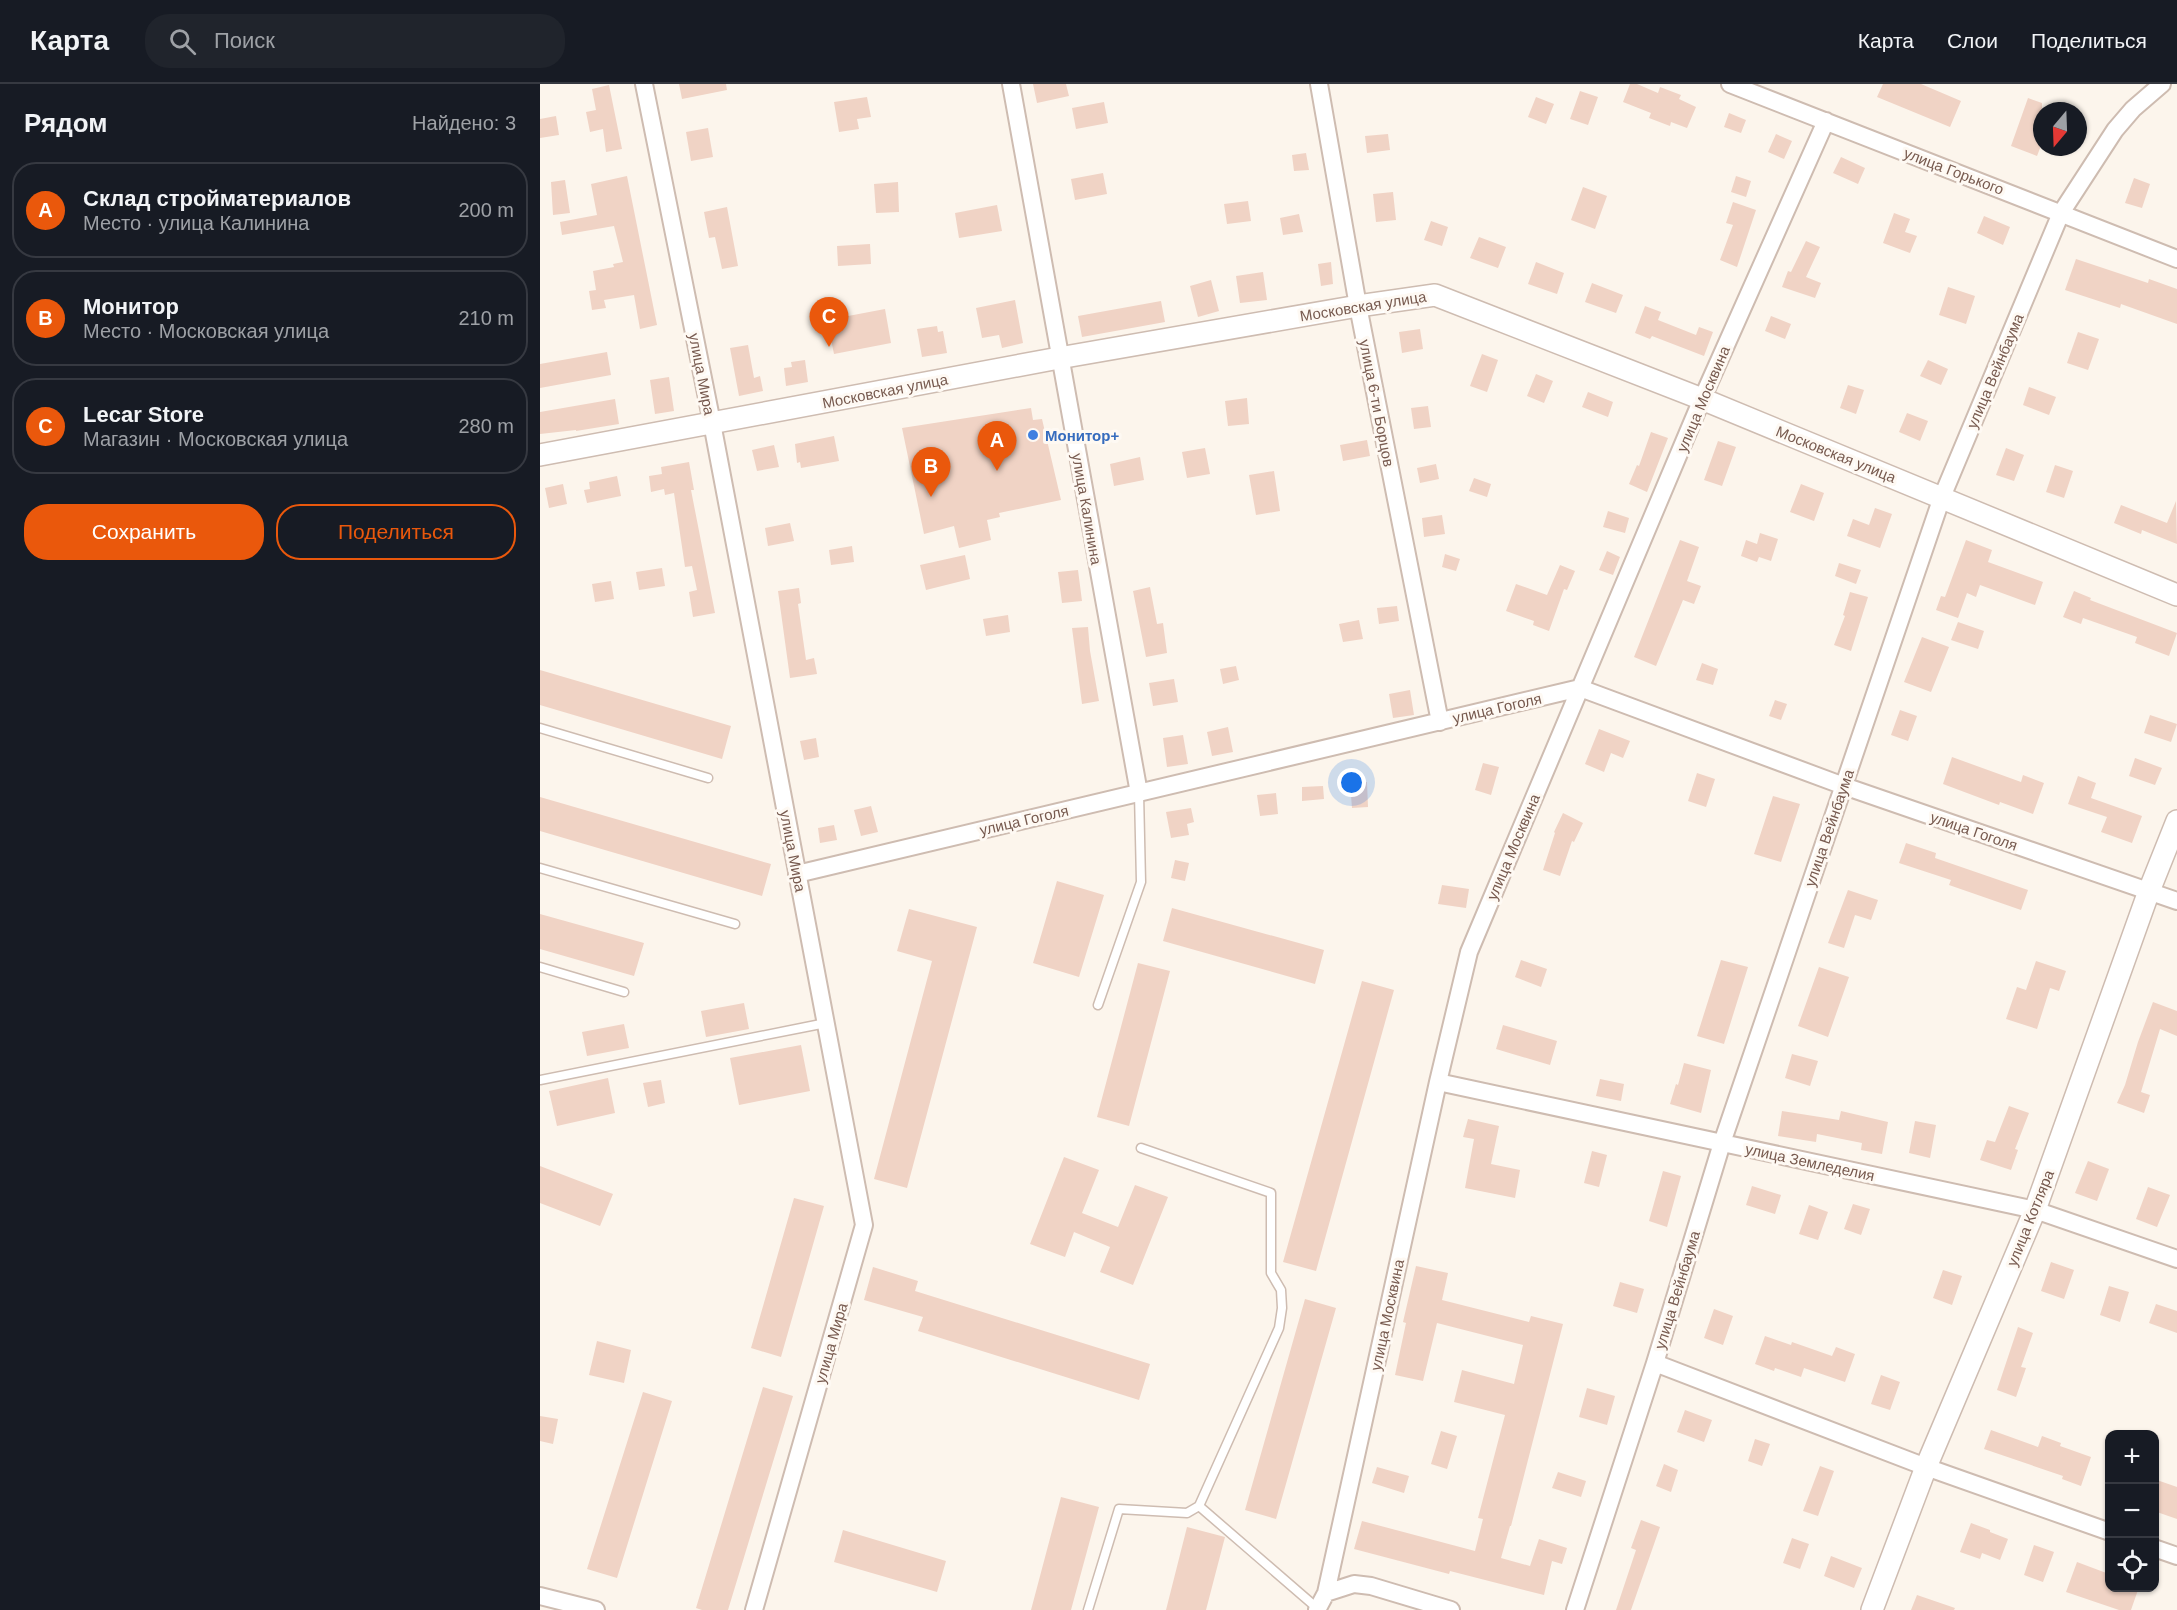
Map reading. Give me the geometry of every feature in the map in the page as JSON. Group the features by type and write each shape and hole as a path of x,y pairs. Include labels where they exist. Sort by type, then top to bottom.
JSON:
{"street":[{"name":"улица Мира","path":"644,84 712,423 864,1226 754,1610"},
{"name":"улица Калинина","path":"1011,84 1139,793"},
{"name":"улица 6-ти Борцов","path":"1319,84 1358,306 1440,722"},
{"name":"улица Горького","path":"1730,84 2177,259"},
{"name":"улица Вейнбаума","path":"1575,1610 1655,1363 1722,1143 1942,497 2061,213 2115,130 2162,84"},
{"name":"улица Москвина","path":"1317,1609 1326,1593 1438,1082 1469,952 1702,399 1826,121"},
{"name":"Московская улица","path":"540,455 1059,358 1358,306 1435,295 1702,399 2177,595"},
{"name":"улица Гоголя","path":"797,873 1580,688 1844,786 2177,901"},
{"name":"улица Котляра","path":"1872,1610 1926,1467 2035,1210 2149,891 2177,822"},
{"name":"улица Земледелия","path":"1438,1082 2035,1210 2177,1259"},
{"path":"1655,1363 1926,1467 2105,1531"},
{"path":"2159,1550 2177,1556"},
{"path":"1326,1593 1354,1584 1371,1586 1451,1610"},
{"path":"540,1596 596,1610"}],"lane":[{"path":"540,728 708,778"},
{"path":"1098,1005 1141,882 1139,793"},
{"path":"540,868 735,924"},
{"path":"540,967 624,992"},
{"path":"540,1080 826,1023"},
{"path":"1088,1610 1119,1509 1187,1513 1198,1506 1279,1328 1281,1290 1271,1273 1271,1193 1141,1148"},
{"path":"1198,1506 1317,1609"}],"building":[{"path":"679,84 726,84 727,90 682,99"},
{"path":"1033,84 1066,84 1069,96 1037,103"},
{"path":"1630,84 1637,84 1658,93 1660,87 1681,95 1679,99 1696,107 1687,128 1671,122 1670,126 1649,118 1651,113 1623,102"},
{"path":"1883,84 1921,84 1961,101 1950,127 1877,97"},
{"path":"609,85 622,149 606,152 603,129 590,132 586,112 596,110 592,89"},
{"path":"1580,91 1598,97 1588,125 1570,119"},
{"path":"867,97 871,117 857,119 859,129 839,132 834,102"},
{"path":"1536,97 1554,104 1546,124 1528,117"},
{"path":"2028,98 2039,102 2033,102 2033,154 2011,146"},
{"path":"1104,102 1108,123 1076,129 1072,108"},
{"path":"1729,113 1746,120 1741,133 1724,127"},
{"path":"556,116 559,135 540,138 540,119"},
{"path":"708,128 713,157 691,161 686,132"},
{"path":"1388,134 1390,150 1367,153 1365,136"},
{"path":"1776,134 1792,141 1784,159 1768,152"},
{"path":"1306,153 1309,170 1294,171 1292,155"},
{"path":"1841,157 1865,168 1858,184 1833,173"},
{"path":"1103,173 1107,194 1075,200 1071,179"},
{"path":"627,176 657,325 640,329 634,295 604,300 606,308 592,310 589,291 596,290 593,271 614,267 613,264 623,262 614,226 562,235 560,222 597,215 591,184"},
{"path":"1736,176 1751,181 1746,197 1731,192"},
{"path":"2134,178 2150,184 2142,208 2125,203"},
{"path":"565,180 570,213 553,215 551,182"},
{"path":"898,182 899,212 876,213 874,184"},
{"path":"1583,187 1607,196 1595,229 1571,220"},
{"path":"1393,192 1396,220 1376,222 1373,194"},
{"path":"1248,201 1251,221 1227,224 1224,204"},
{"path":"1733,202 1756,210 1737,267 1720,260 1733,225 1726,223"},
{"path":"997,205 1002,231 959,238 955,213"},
{"path":"727,207 738,266 722,269 715,237 709,238 704,212"},
{"path":"1894,213 1910,219 1905,232 1917,236 1910,253 1883,243"},
{"path":"1299,214 1303,232 1283,235 1280,218"},
{"path":"1984,216 2010,227 2003,245 1977,233"},
{"path":"1431,221 1448,227 1442,246 1424,240"},
{"path":"1479,237 1506,247 1498,268 1470,258"},
{"path":"1806,241 1820,247 1806,277 1821,283 1815,298 1782,287 1788,271 1791,272"},
{"path":"870,244 871,264 838,266 837,246"},
{"path":"2076,259 2148,283 2149,279 2177,289 2177,324 2121,304 2120,308 2065,290"},
{"path":"1331,262 1333,284 1321,286 1318,264"},
{"path":"1536,262 1564,273 1557,294 1528,284"},
{"path":"1263,272 1267,300 1240,303 1236,276"},
{"path":"1211,280 1219,311 1198,317 1190,286"},
{"path":"1592,283 1623,295 1616,313 1585,302"},
{"path":"1948,287 1975,296 1966,324 1939,315"},
{"path":"1015,300 1023,343 1002,348 999,335 982,338 976,308"},
{"path":"1161,301 1165,322 1082,337 1078,316"},
{"path":"1645,306 1661,312 1658,320 1696,335 1699,327 1713,332 1704,356 1652,336 1650,339 1635,333"},
{"path":"885,309 891,343 834,354 827,320"},
{"path":"1771,316 1791,324 1785,339 1765,331"},
{"path":"937,326 938,332 943,331 947,353 922,357 917,329"},
{"path":"1420,329 1423,349 1402,353 1399,332"},
{"path":"2078,332 2099,339 2088,370 2067,363"},
{"path":"748,345 754,378 760,376 763,391 739,396 730,348"},
{"path":"607,352 611,375 540,388 540,364"},
{"path":"1482,354 1498,360 1487,392 1470,386"},
{"path":"805,360 808,382 786,386 784,368 792,367 791,362"},
{"path":"1928,360 1948,369 1941,385 1920,376"},
{"path":"1536,374 1553,381 1544,403 1527,396"},
{"path":"669,377 674,411 655,414 650,380"},
{"path":"1848,385 1864,390 1856,414 1840,408"},
{"path":"2029,387 2056,397 2049,415 2023,405"},
{"path":"1588,392 1613,402 1608,417 1582,407"},
{"path":"1247,398 1249,424 1228,426 1225,401"},
{"path":"615,399 619,424 540,434 540,412"},
{"path":"1428,406 1431,427 1414,429 1411,408"},
{"path":"1031,408 1033,420 1042,419 1061,500 999,513 1000,517 987,520 991,540 959,548 954,526 924,534 902,428"},
{"path":"1907,413 1928,421 1920,441 1899,432"},
{"path":"1651,432 1668,438 1647,492 1629,484 1637,465 1639,466"},
{"path":"834,436 839,461 801,468 800,462 797,463 795,444"},
{"path":"1367,440 1370,456 1343,461 1340,445"},
{"path":"1718,441 1736,447 1722,486 1704,480"},
{"path":"774,445 779,467 757,471 752,450"},
{"path":"1205,448 1210,474 1187,478 1182,452"},
{"path":"2006,448 2024,455 2014,481 1996,475"},
{"path":"1140,457 1144,480 1114,486 1110,464"},
{"path":"689,462 694,490 691,490 715,613 693,617 689,592 697,590 692,566 685,567 674,493 665,495 664,489 651,492 649,476 662,474 661,467"},
{"path":"1436,464 1439,479 1420,483 1417,468"},
{"path":"2055,465 2073,471 2064,498 2046,492"},
{"path":"1274,471 1280,511 1256,515 1249,475"},
{"path":"617,476 621,496 587,503 584,490 590,489 589,482"},
{"path":"1474,478 1491,484 1487,497 1469,491"},
{"path":"563,484 567,504 549,508 545,488"},
{"path":"1801,484 1824,493 1814,521 1790,512"},
{"path":"2176,501 2177,544 2142,530 2141,534 2114,523 2121,505 2167,523"},
{"path":"1875,508 1892,514 1880,548 1847,536 1853,519 1869,525"},
{"path":"1608,511 1629,518 1625,533 1603,527"},
{"path":"1442,515 1445,534 1424,537 1422,518"},
{"path":"790,523 794,541 768,546 765,528"},
{"path":"1760,533 1778,539 1771,561 1759,557 1757,562 1741,556 1746,540 1757,544"},
{"path":"1680,540 1699,547 1687,581 1701,586 1694,604 1683,600 1656,666 1634,657"},
{"path":"1966,540 1992,550 1988,562 2043,582 2035,605 1980,585 1976,597 1967,593 1958,618 1936,610 1941,596 1945,597"},
{"path":"852,546 854,562 831,565 829,550"},
{"path":"1607,551 1620,557 1613,575 1599,570"},
{"path":"1445,554 1460,559 1456,571 1442,567"},
{"path":"965,555 970,579 926,590 920,565"},
{"path":"1839,563 1861,570 1856,584 1835,576"},
{"path":"1560,565 1575,571 1567,590 1564,589 1549,631 1533,625 1534,621 1506,611 1516,584 1547,595"},
{"path":"662,568 665,586 639,590 636,572"},
{"path":"1078,570 1082,601 1062,603 1058,572"},
{"path":"611,581 614,599 595,602 592,584"},
{"path":"1150,587 1157,624 1163,623 1167,653 1146,657 1133,591"},
{"path":"799,588 801,603 798,604 806,660 814,658 817,674 790,678 778,591"},
{"path":"2074,591 2091,598 2090,600 2177,633 2169,656 2135,643 2137,637 2083,618 2081,624 2063,617"},
{"path":"1850,592 1868,597 1851,651 1834,645 1845,616 1843,615"},
{"path":"1397,606 1399,621 1379,624 1377,608"},
{"path":"1008,615 1010,632 986,636 983,619"},
{"path":"1359,620 1363,639 1343,642 1339,624"},
{"path":"1958,622 1984,631 1978,649 1951,640"},
{"path":"1088,627 1099,701 1082,704 1072,628"},
{"path":"1922,637 1949,647 1931,692 1904,682"},
{"path":"1702,663 1718,669 1713,685 1696,680"},
{"path":"1236,666 1239,680 1223,684 1220,669"},
{"path":"540,670 731,726 722,759 540,705"},
{"path":"1174,679 1178,702 1153,706 1149,683"},
{"path":"1410,690 1414,715 1393,718 1389,694"},
{"path":"1775,700 1787,704 1781,720 1769,716"},
{"path":"1900,710 1917,716 1908,741 1891,735"},
{"path":"2150,715 2177,724 2171,742 2144,733"},
{"path":"1228,727 1233,752 1212,756 1207,732"},
{"path":"1599,729 1630,741 1623,758 1611,753 1604,772 1585,764"},
{"path":"1183,735 1188,764 1167,767 1163,738"},
{"path":"816,738 819,757 804,760 800,741"},
{"path":"1952,757 2021,782 2023,775 2044,783 2033,814 2000,802 1999,805 1943,784"},
{"path":"2135,758 2162,768 2155,785 2129,776"},
{"path":"1483,763 1499,767 1491,795 1475,790"},
{"path":"1697,773 1715,779 1706,807 1688,801"},
{"path":"2078,776 2096,783 2091,798 2142,816 2132,843 2101,832 2107,817 2068,804"},
{"path":"1367,782 1368,807 1352,808 1350,783"},
{"path":"1323,786 1324,799 1302,801 1302,787"},
{"path":"1276,793 1278,814 1260,816 1257,795"},
{"path":"1773,796 1800,804 1781,862 1754,854"},
{"path":"540,797 771,864 762,896 540,831"},
{"path":"871,806 878,832 861,836 854,810"},
{"path":"1191,808 1194,822 1187,824 1189,835 1171,838 1166,812"},
{"path":"1563,813 1583,823 1574,842 1572,841 1560,876 1543,870 1554,832"},
{"path":"834,825 837,840 820,843 818,828"},
{"path":"1906,843 1936,853 1935,858 2028,890 2021,910 1949,885 1951,880 1899,863"},
{"path":"1175,860 1189,863 1185,881 1171,878"},
{"path":"1057,881 1104,895 1079,977 1033,963"},
{"path":"1442,885 1469,889 1466,908 1438,904"},
{"path":"1848,890 1878,900 1871,920 1855,915 1844,948 1828,943"},
{"path":"1172,908 1324,950 1315,984 1163,941"},
{"path":"909,909 977,927 907,1188 874,1179 932,961 897,951"},
{"path":"540,914 644,943 634,976 540,949"},
{"path":"1521,960 1547,969 1541,987 1515,977"},
{"path":"1721,960 1748,967 1724,1044 1697,1036"},
{"path":"2036,961 2066,971 2059,991 2050,988 2037,1029 2006,1019 2017,987 2026,990"},
{"path":"1138,963 1170,971 1129,1126 1097,1117"},
{"path":"1819,967 1849,977 1828,1037 1798,1026"},
{"path":"1362,981 1394,990 1316,1271 1283,1262"},
{"path":"2153,1002 2177,1011 2177,1036 2160,1029 2141,1092 2150,1095 2144,1113 2117,1103"},
{"path":"744,1003 749,1029 706,1037 701,1011"},
{"path":"624,1024 629,1048 587,1056 582,1032"},
{"path":"1503,1025 1557,1041 1550,1065 1496,1049"},
{"path":"801,1045 810,1091 739,1105 730,1058"},
{"path":"1792,1054 1818,1061 1810,1086 1785,1078"},
{"path":"1684,1063 1711,1070 1701,1113 1670,1104"},
{"path":"608,1078 615,1113 557,1126 549,1091"},
{"path":"1600,1079 1624,1084 1621,1101 1596,1096"},
{"path":"661,1080 665,1103 648,1107 643,1083"},
{"path":"2009,1106 2029,1113 2015,1149 2018,1150 2011,1170 1980,1160 1987,1140 1995,1142"},
{"path":"1782,1111 1839,1120 1841,1111 1888,1122 1882,1154 1861,1150 1862,1143 1817,1134 1816,1142 1778,1136"},
{"path":"1468,1119 1499,1126 1491,1164 1520,1170 1515,1198 1465,1188 1474,1139 1463,1137"},
{"path":"1915,1121 1936,1125 1930,1158 1909,1153"},
{"path":"1592,1151 1607,1155 1599,1187 1584,1183"},
{"path":"1064,1157 1099,1170 1082,1213 1118,1227 1135,1185 1168,1197 1133,1285 1100,1272 1110,1247 1074,1232 1065,1257 1030,1244"},
{"path":"2088,1161 2109,1169 2097,1201 2075,1193"},
{"path":"540,1166 613,1194 600,1226 540,1203"},
{"path":"1663,1171 1681,1176 1667,1227 1649,1221"},
{"path":"1752,1186 1781,1195 1775,1214 1746,1205"},
{"path":"2148,1187 2170,1195 2157,1227 2136,1219"},
{"path":"794,1198 824,1206 781,1357 751,1348"},
{"path":"1853,1204 1870,1209 1861,1235 1844,1229"},
{"path":"1809,1205 1828,1212 1818,1240 1799,1234"},
{"path":"2051,1262 2074,1270 2064,1299 2041,1291"},
{"path":"1416,1266 1448,1273 1442,1300 1529,1322 1531,1316 1563,1324 1501,1558 1530,1566 1539,1539 1567,1548 1562,1564 1552,1561 1544,1595 1450,1571 1449,1574 1354,1549 1362,1521 1475,1551 1483,1519 1478,1518 1505,1415 1454,1402 1462,1370 1514,1384 1523,1345 1437,1323 1423,1381 1395,1375 1406,1323 1403,1322"},
{"path":"873,1267 918,1281 915,1291 1150,1364 1139,1400 918,1331 923,1317 864,1300"},
{"path":"1943,1270 1962,1276 1952,1305 1933,1298"},
{"path":"1620,1282 1644,1289 1637,1313 1613,1306"},
{"path":"2109,1286 2129,1292 2120,1322 2100,1315"},
{"path":"1305,1299 1336,1308 1276,1519 1245,1510"},
{"path":"2156,1304 2177,1311 2177,1333 2149,1323"},
{"path":"1714,1309 1733,1316 1723,1345 1704,1338"},
{"path":"2018,1327 2033,1333 2021,1367 2026,1368 2016,1397 1997,1390"},
{"path":"1765,1336 1791,1345 1792,1342 1832,1356 1836,1347 1855,1354 1845,1382 1804,1368 1801,1377 1755,1364"},
{"path":"597,1341 631,1350 624,1383 589,1375"},
{"path":"1881,1375 1900,1382 1890,1410 1871,1404"},
{"path":"763,1387 793,1396 728,1610 702,1610 696,1608"},
{"path":"1587,1388 1615,1396 1607,1425 1579,1417"},
{"path":"643,1392 672,1401 617,1578 587,1569"},
{"path":"1685,1410 1712,1420 1704,1442 1677,1432"},
{"path":"540,1416 558,1419 553,1444 540,1441"},
{"path":"1991,1430 2038,1447 2042,1436 2061,1443 2060,1446 2091,1457 2081,1486 2062,1479 2063,1476 1984,1449"},
{"path":"1441,1431 1457,1436 1447,1469 1431,1464"},
{"path":"1755,1439 1770,1444 1762,1466 1748,1461"},
{"path":"1664,1464 1678,1470 1671,1492 1656,1486"},
{"path":"1820,1466 1834,1471 1818,1516 1803,1511"},
{"path":"1377,1467 1409,1476 1404,1493 1372,1483"},
{"path":"1558,1472 1586,1481 1581,1497 1552,1488"},
{"path":"2159,1481 2177,1487 2177,1519 2159,1513"},
{"path":"1061,1497 1099,1507 1071,1610 1031,1610"},
{"path":"1641,1520 1660,1527 1631,1610 1616,1610 1636,1550 1631,1548"},
{"path":"1971,1523 2008,1539 2000,1560 1982,1553 1980,1559 1960,1552"},
{"path":"1187,1527 1225,1537 1206,1610 1166,1610"},
{"path":"843,1530 946,1561 937,1592 834,1562"},
{"path":"1792,1538 1809,1544 1800,1569 1783,1563"},
{"path":"2034,1545 2054,1552 2043,1582 2024,1575"},
{"path":"1831,1556 1862,1568 1854,1588 1824,1576"},
{"path":"2077,1562 2105,1572 2105,1592 2137,1592 2131,1610 2119,1610 2066,1592"},
{"path":"1917,1595 1955,1608 1954,1610 1911,1610"}],"place":[{"name":"Lecar Store","path":"829,347"},
{"name":"Монитор+","path":"1033,435"},
{"name":"Склад стройматериалов","path":"997,471"},
{"name":"Монитор","path":"931,497"}]}
